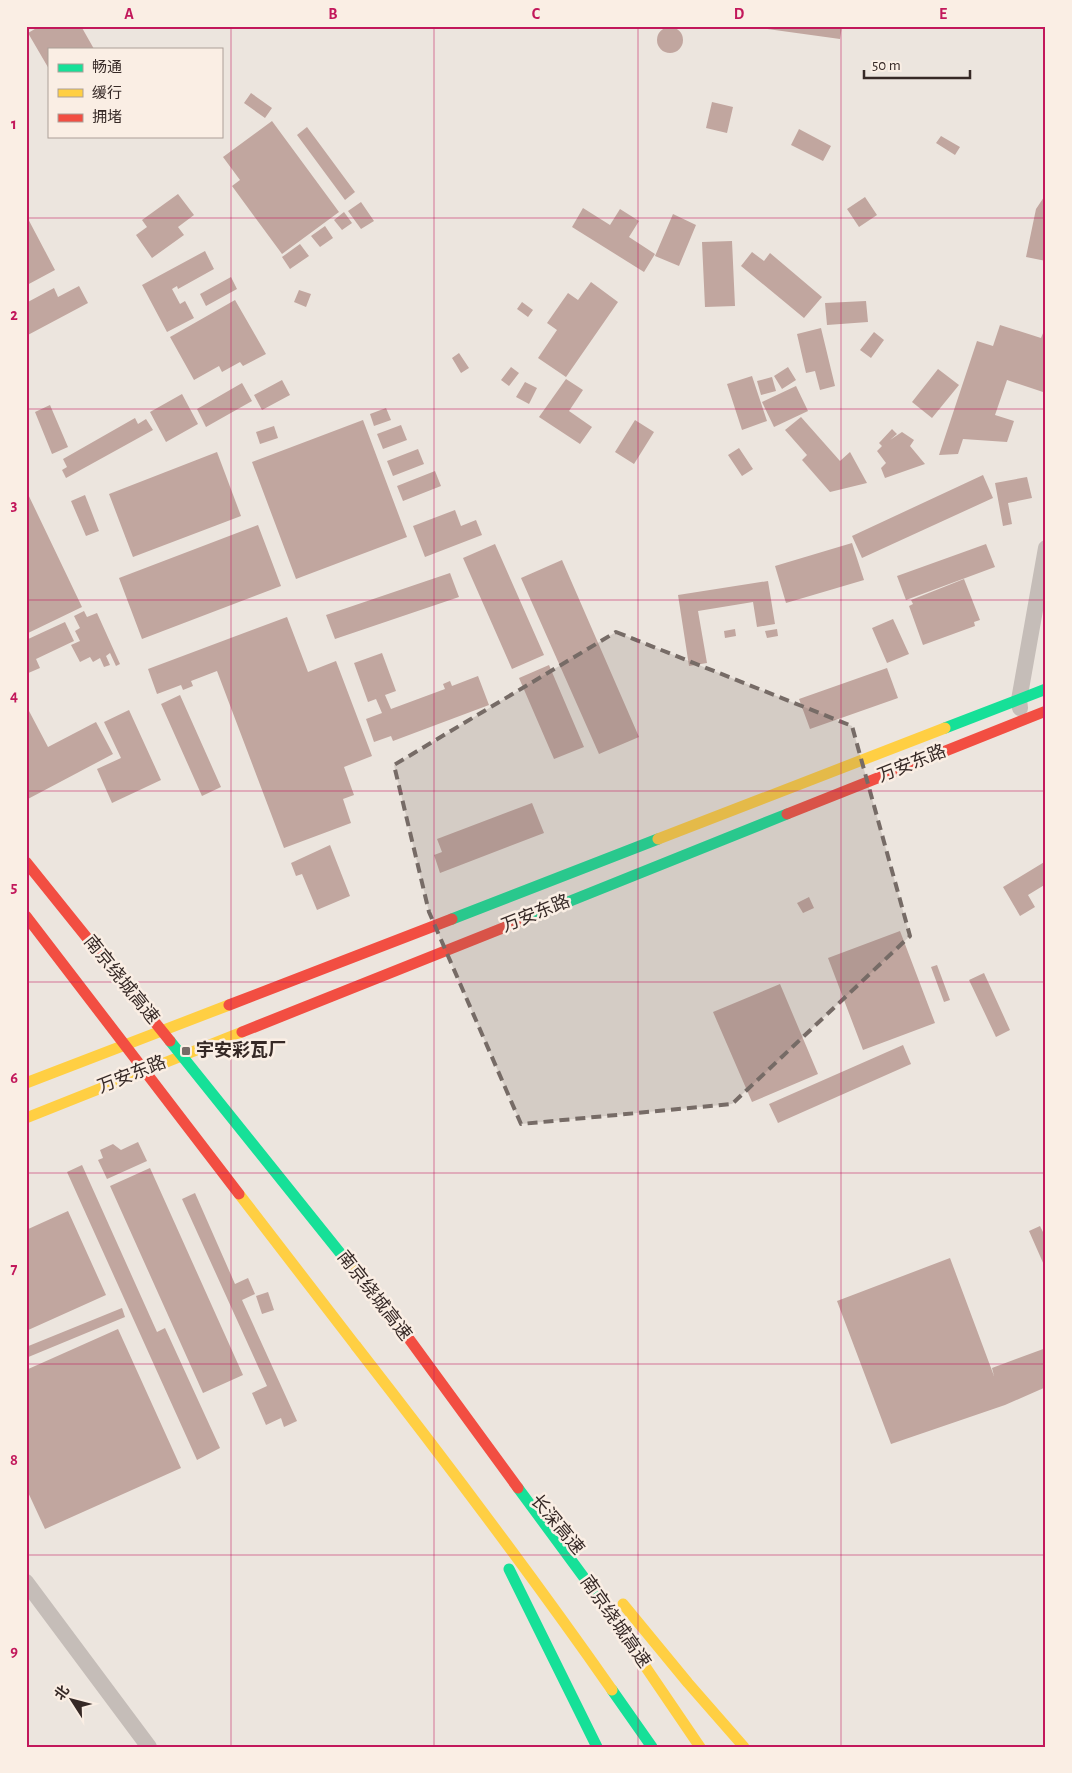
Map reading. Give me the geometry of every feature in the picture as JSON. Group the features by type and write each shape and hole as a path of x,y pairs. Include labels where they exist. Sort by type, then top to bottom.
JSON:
{"main road":[{"name":"万安东路","path":"26,1083 1046,689"},
{"name":"万安东路","path":"26,1118 1046,711"},
{"name":"南京绕城高速","path":"26,862 404,1332 605,1606 700,1747"},
{"name":"南京绕城高速","path":"26,916 475,1500 545,1595 652,1747"},
{"name":"长深高速","path":"448,1393 581,1553"},
{"path":"475,1500 564,1676 597,1747"},
{"path":"618,1599 744,1747"}],"street":[{"path":"1023,719 1019,700 1046,548"},
{"path":"26,1582 149,1747"}],"highlighted area":[{"path":"616,632 852,726 910,936 732,1104 521,1124 429,912 394,765"}],"building":[{"path":"40,26 81,26 93,48 48,48 48,67 28,33"},
{"path":"760,26 842,26 840,39 760,28"},
{"path":"670,27 679,31 683,40 679,49 670,53 661,49 657,40 661,31"},
{"path":"251,93 272,108 265,118 244,103"},
{"path":"712,102 733,107 727,133 706,128"},
{"path":"272,121 339,212 282,254 232,186 240,180 223,157"},
{"path":"307,127 355,192 345,200 297,135"},
{"path":"799,129 831,146 823,161 791,145"},
{"path":"941,136 960,147 955,155 936,143"},
{"path":"178,194 194,215 178,227 184,235 152,258 136,235 147,227 142,220"},
{"path":"1046,194 1046,261 1026,257 1036,209"},
{"path":"865,197 877,215 859,227 847,209"},
{"path":"361,202 374,221 361,229 348,211"},
{"path":"583,208 610,225 620,209 639,221 629,237 655,254 644,272 572,227"},
{"path":"344,212 352,223 342,230 334,220"},
{"path":"673,214 696,225 679,266 655,256"},
{"path":"26,215 55,270 27,285 26,283"},
{"path":"325,226 333,238 320,247 311,236"},
{"path":"732,241 735,306 705,307 702,242"},
{"path":"300,244 309,256 290,269 282,257"},
{"path":"205,251 214,269 178,289 177,286 172,289 180,304 185,301 194,318 167,332 142,285"},
{"path":"752,252 764,261 770,253 822,297 804,318 741,266"},
{"path":"231,277 237,289 206,306 200,294"},
{"path":"591,282 618,302 566,377 538,358 557,330 547,323 568,293 578,300"},
{"path":"79,286 88,303 26,336 26,303 54,288 58,297"},
{"path":"299,290 311,294 306,307 294,302"},
{"path":"235,300 266,354 243,366 240,362 222,372 219,366 194,380 170,337"},
{"path":"866,301 868,322 827,325 825,303"},
{"path":"522,302 533,310 528,317 517,309"},
{"path":"1000,325 1041,338 1046,326 1046,393 1007,380 995,415 1014,421 1007,442 963,439 958,454 939,455 977,341 993,346"},
{"path":"821,328 835,386 820,390 815,371 806,373 797,334"},
{"path":"874,332 884,340 871,358 860,350"},
{"path":"459,353 469,368 461,373 452,358"},
{"path":"511,367 519,373 509,386 501,380"},
{"path":"788,367 796,380 782,389 774,376"},
{"path":"938,369 959,385 932,418 912,402"},
{"path":"752,376 767,421 742,430 727,384"},
{"path":"772,377 776,391 761,395 757,381"},
{"path":"566,379 583,390 569,411 592,427 580,444 539,417"},
{"path":"282,380 290,395 262,410 254,395"},
{"path":"525,382 537,388 529,404 516,397"},
{"path":"242,383 252,401 206,427 197,409"},
{"path":"796,386 808,411 774,427 762,402"},
{"path":"182,394 198,424 166,442 150,412"},
{"path":"50,405 68,447 52,454 35,412"},
{"path":"386,408 391,420 374,426 370,414"},
{"path":"801,417 840,461 850,452 867,483 830,492 802,460 807,455 785,430"},
{"path":"135,418 138,424 146,419 153,430 66,478 62,470 67,467 63,459"},
{"path":"363,420 407,537 296,579 252,462"},
{"path":"635,420 654,432 634,464 615,452"},
{"path":"401,425 407,440 383,449 377,434"},
{"path":"274,426 278,438 260,444 256,432"},
{"path":"892,429 897,434 890,440 902,432 914,440 910,446 925,464 885,478 881,468 886,463 877,451 882,446 879,443"},
{"path":"739,448 753,469 742,476 728,455"},
{"path":"418,449 424,464 393,476 387,461"},
{"path":"217,452 241,516 133,557 109,494"},
{"path":"435,471 441,486 403,501 397,486"},
{"path":"983,475 993,498 862,558 852,536"},
{"path":"1027,477 1032,498 1008,503 1012,524 1003,526 995,483"},
{"path":"26,490 82,607 26,634"},
{"path":"85,495 99,531 86,536 71,501"},
{"path":"455,510 461,526 476,520 482,535 425,557 413,526"},
{"path":"258,525 281,586 142,639 119,578"},
{"path":"852,543 864,580 786,603 775,566"},
{"path":"495,544 544,655 512,669 463,558"},
{"path":"986,544 995,567 906,600 897,576"},
{"path":"562,560 639,737 599,754 521,578"},
{"path":"450,573 459,597 335,639 326,615"},
{"path":"964,579 980,620 974,622 975,626 923,645 909,606 913,604 911,600"},
{"path":"768,581 775,624 757,627 753,602 698,611 707,663 689,666 678,595"},
{"path":"84,611 87,617 97,613 120,664 116,666 110,653 106,656 110,665 104,667 100,658 93,662 90,657 80,662 71,645 80,641 75,631 80,628 74,616"},
{"path":"287,617 308,672 336,661 372,756 344,767 354,795 343,799 351,823 284,848 217,671 191,681 193,686 183,690 181,685 157,694 148,669"},
{"path":"893,619 909,654 887,663 872,628"},
{"path":"65,622 74,641 36,659 40,668 26,674 26,640"},
{"path":"735,629 736,636 725,638 724,631"},
{"path":"777,629 778,636 767,638 765,631"},
{"path":"382,653 396,691 385,695 391,709 445,689 443,684 450,681 452,686 478,676 489,705 393,741 391,736 374,742 366,719 382,713 376,699 368,702 354,663"},
{"path":"549,665 584,747 554,759 519,678"},
{"path":"887,668 898,698 810,729 799,699"},
{"path":"180,695 221,787 202,796 161,704"},
{"path":"129,710 161,780 112,803 97,769 121,758 104,722"},
{"path":"29,711 48,747 96,722 113,754 26,800 26,712"},
{"path":"532,803 544,833 440,873 434,855 442,852 437,839"},
{"path":"330,845 350,896 317,910 302,874 296,876 291,863"},
{"path":"1046,861 1046,884 1028,895 1035,907 1020,916 1003,887"},
{"path":"809,897 814,908 803,913 797,903"},
{"path":"900,931 935,1023 863,1050 828,958"},
{"path":"937,965 950,1000 944,1002 931,967"},
{"path":"984,973 1010,1030 996,1037 969,980"},
{"path":"780,984 818,1074 752,1102 713,1012"},
{"path":"903,1045 911,1064 778,1123 769,1104"},
{"path":"138,1142 147,1161 107,1179 98,1160 103,1158 100,1150 113,1144 121,1150"},
{"path":"82,1165 157,1332 165,1328 220,1448 197,1460 67,1172"},
{"path":"150,1168 243,1375 203,1393 110,1186"},
{"path":"195,1193 235,1284 248,1278 255,1294 242,1300 297,1421 284,1427 281,1418 266,1425 252,1393 267,1386 182,1199"},
{"path":"68,1211 106,1295 26,1331 26,1230"},
{"path":"1040,1226 1046,1238 1046,1265 1044,1265 1029,1231"},
{"path":"950,1258 994,1376 992,1368 1046,1348 1046,1387 1005,1405 891,1444 837,1301"},
{"path":"268,1292 274,1310 262,1314 256,1296"},
{"path":"122,1308 125,1317 26,1358 26,1347"},
{"path":"118,1329 181,1468 45,1529 26,1488 26,1370"}],"traffic: fast":[{"path":"945,728 1046,689"},
{"path":"518,922 787,814"},
{"path":"452,919 658,839"},
{"path":"170,1041 353,1269"},
{"path":"518,1488 605,1606 632,1647"},
{"path":"509,1569 597,1747"},
{"path":"612,1690 652,1747"}],"traffic: slow":[{"path":"658,839 945,728"},
{"path":"26,1083 229,1005"},
{"path":"26,1118 242,1032"},
{"path":"239,1194 356,1346"},
{"path":"353,1269 404,1332"},
{"path":"356,1346 486,1516 612,1690"},
{"path":"623,1604 744,1747"},
{"path":"632,1647 700,1747"}],"traffic: jam":[{"path":"787,814 1046,711"},
{"path":"26,862 170,1041"},
{"path":"26,916 239,1194"},
{"path":"229,1005 452,919"},
{"path":"242,1032 518,922"},
{"path":"404,1332 518,1488"}],"place":[{"name":"宇安彩瓦厂","path":"186,1051"}]}
